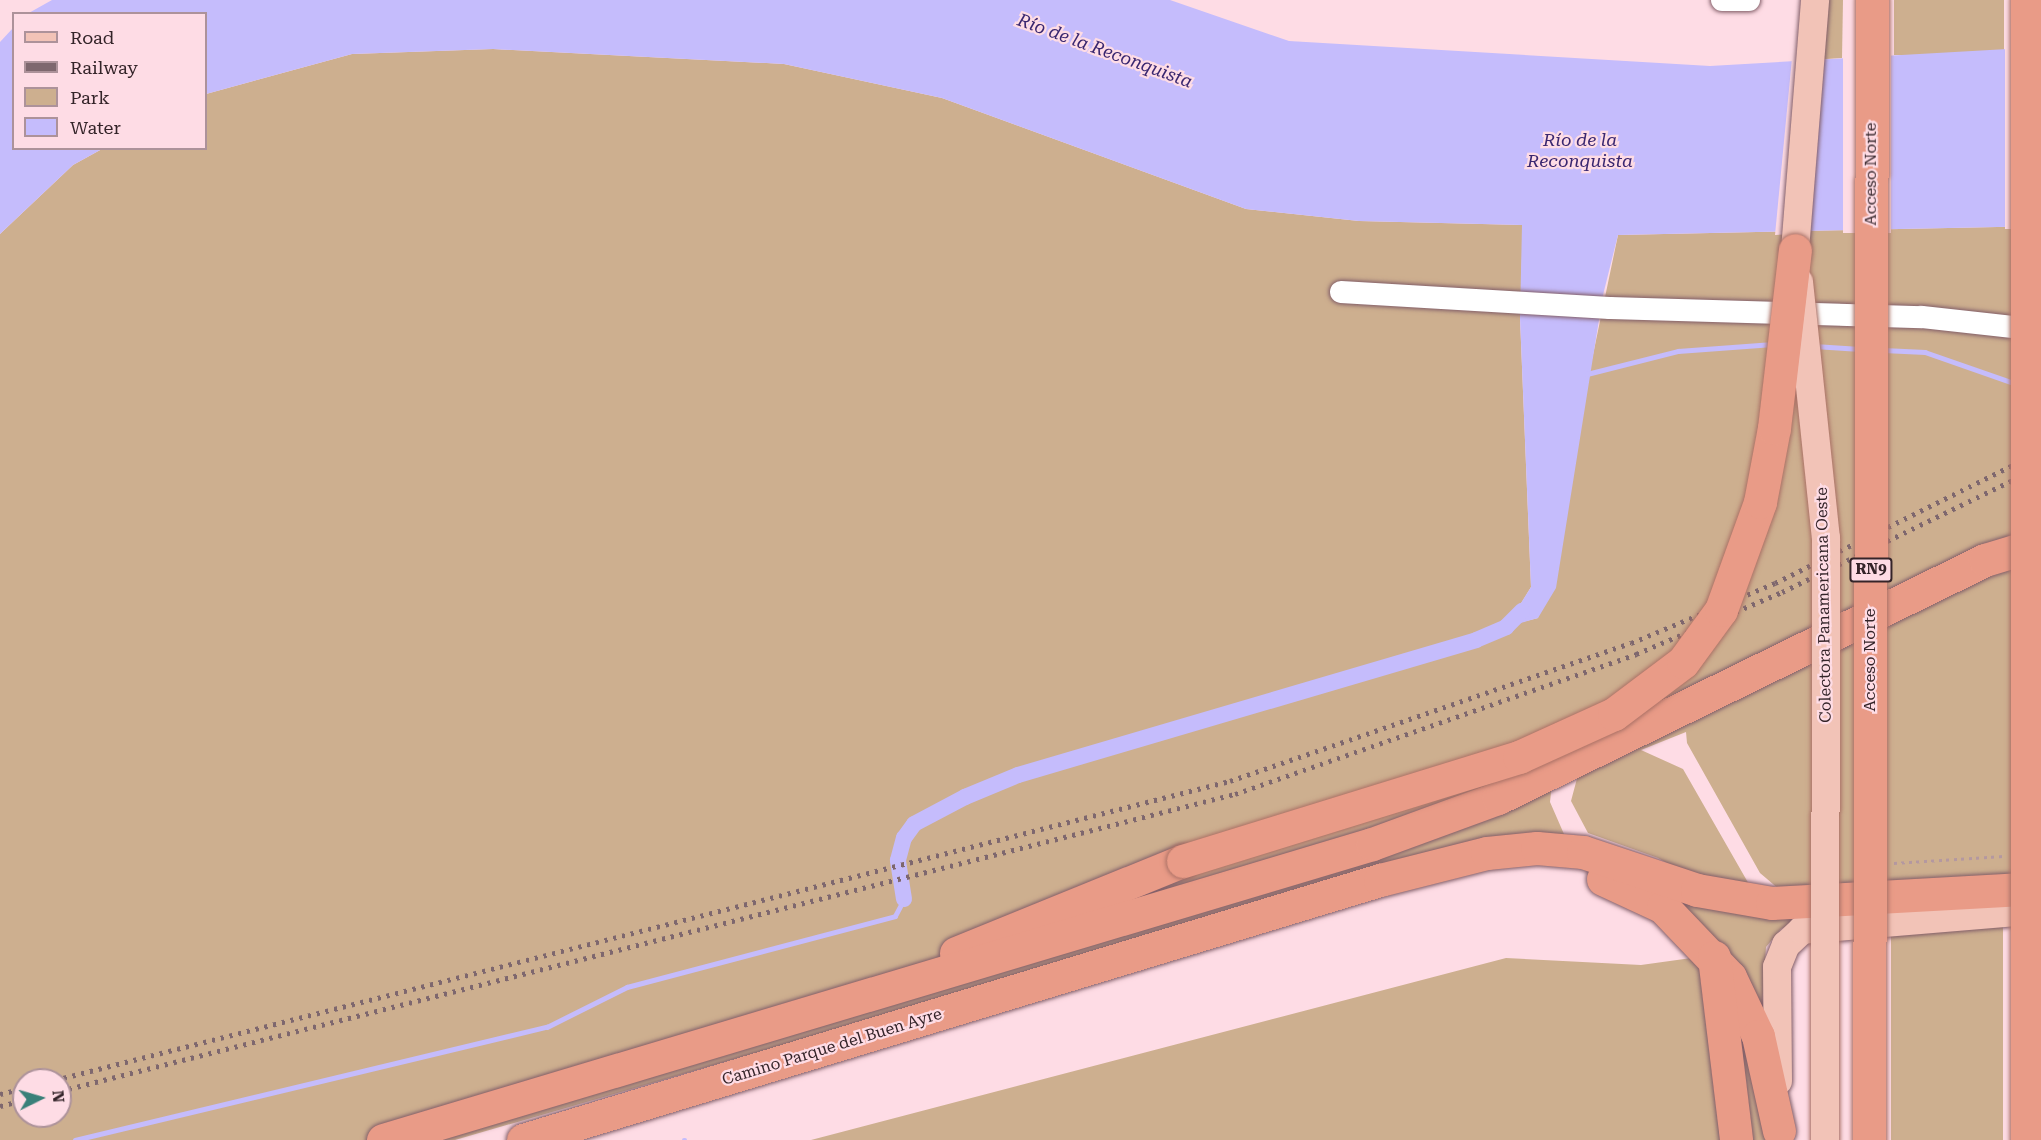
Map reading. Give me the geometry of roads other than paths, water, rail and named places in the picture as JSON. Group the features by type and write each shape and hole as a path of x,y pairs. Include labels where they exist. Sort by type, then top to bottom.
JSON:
{"highway":[{"name":"Acceso Norte","path":"1869,1140 1872,0"},
{"path":"2027,0 2027,1140"},
{"path":"900,986 983,938 1184,861 1520,758 1614,714 1683,662 1721,610 1751,533 1774,428 1795,250"},
{"path":"383,1140 1315,863 1498,798 1985,560 2041,543"},
{"path":"1141,955 1420,868 1517,849 1584,852 1697,890 1772,903 2041,888"},
{"path":"1141,955 1462,878 1541,870 1599,878 1636,891 1663,907 1713,955 1750,1012 1780,1135"},
{"name":"Camino Parque del Buen Ayre","path":"523,1140 1141,955"},
{"path":"1713,955 1736,1140"},
{"path":"545,1140 587,1120"}],"main road":[{"name":"Colectora Panamericana Oeste","path":"1815,0 1795,250 1826,538 1826,1140"},
{"path":"1780,1135 1775,982 1783,950 1796,934 1816,926 2041,910"}],"street":[{"path":"1722,0 1749,0"},
{"path":"1341,292 1610,308 1922,317 2041,330"}],"water":[{"name":"Río de la Reconquista","path":"52,0 1170,0 1289,41 1710,66 2041,47 2041,226 1618,235 1603,295 1556,588 1538,618 1506,627 1531,587 1520,318 1522,225 1359,221 1246,209 942,98 784,64 493,49 352,54 207,94 207,12 31,12"},
{"path":"12,29 12,150 100,150 73,165 0,234 0,42"}],"waterway":[{"path":"1587,374 1678,351 1773,344"},
{"path":"1814,346 1860,349"},
{"path":"1883,350 1925,352 2014,383"},
{"path":"904,899 898,860 904,838 914,824 965,797 1018,775 1476,640 1506,627 1522,611"},
{"path":"75,1140 547,1027 627,987 895,916 904,899"}],"railway":[{"path":"72,1076 1230,781 1631,643 1775,583 2041,451"},
{"path":"72,1088 1235,794 1636,654 1782,592 2041,466"},
{"path":"0,1094 12,1091"},
{"path":"0,1106 12,1103"}]}
